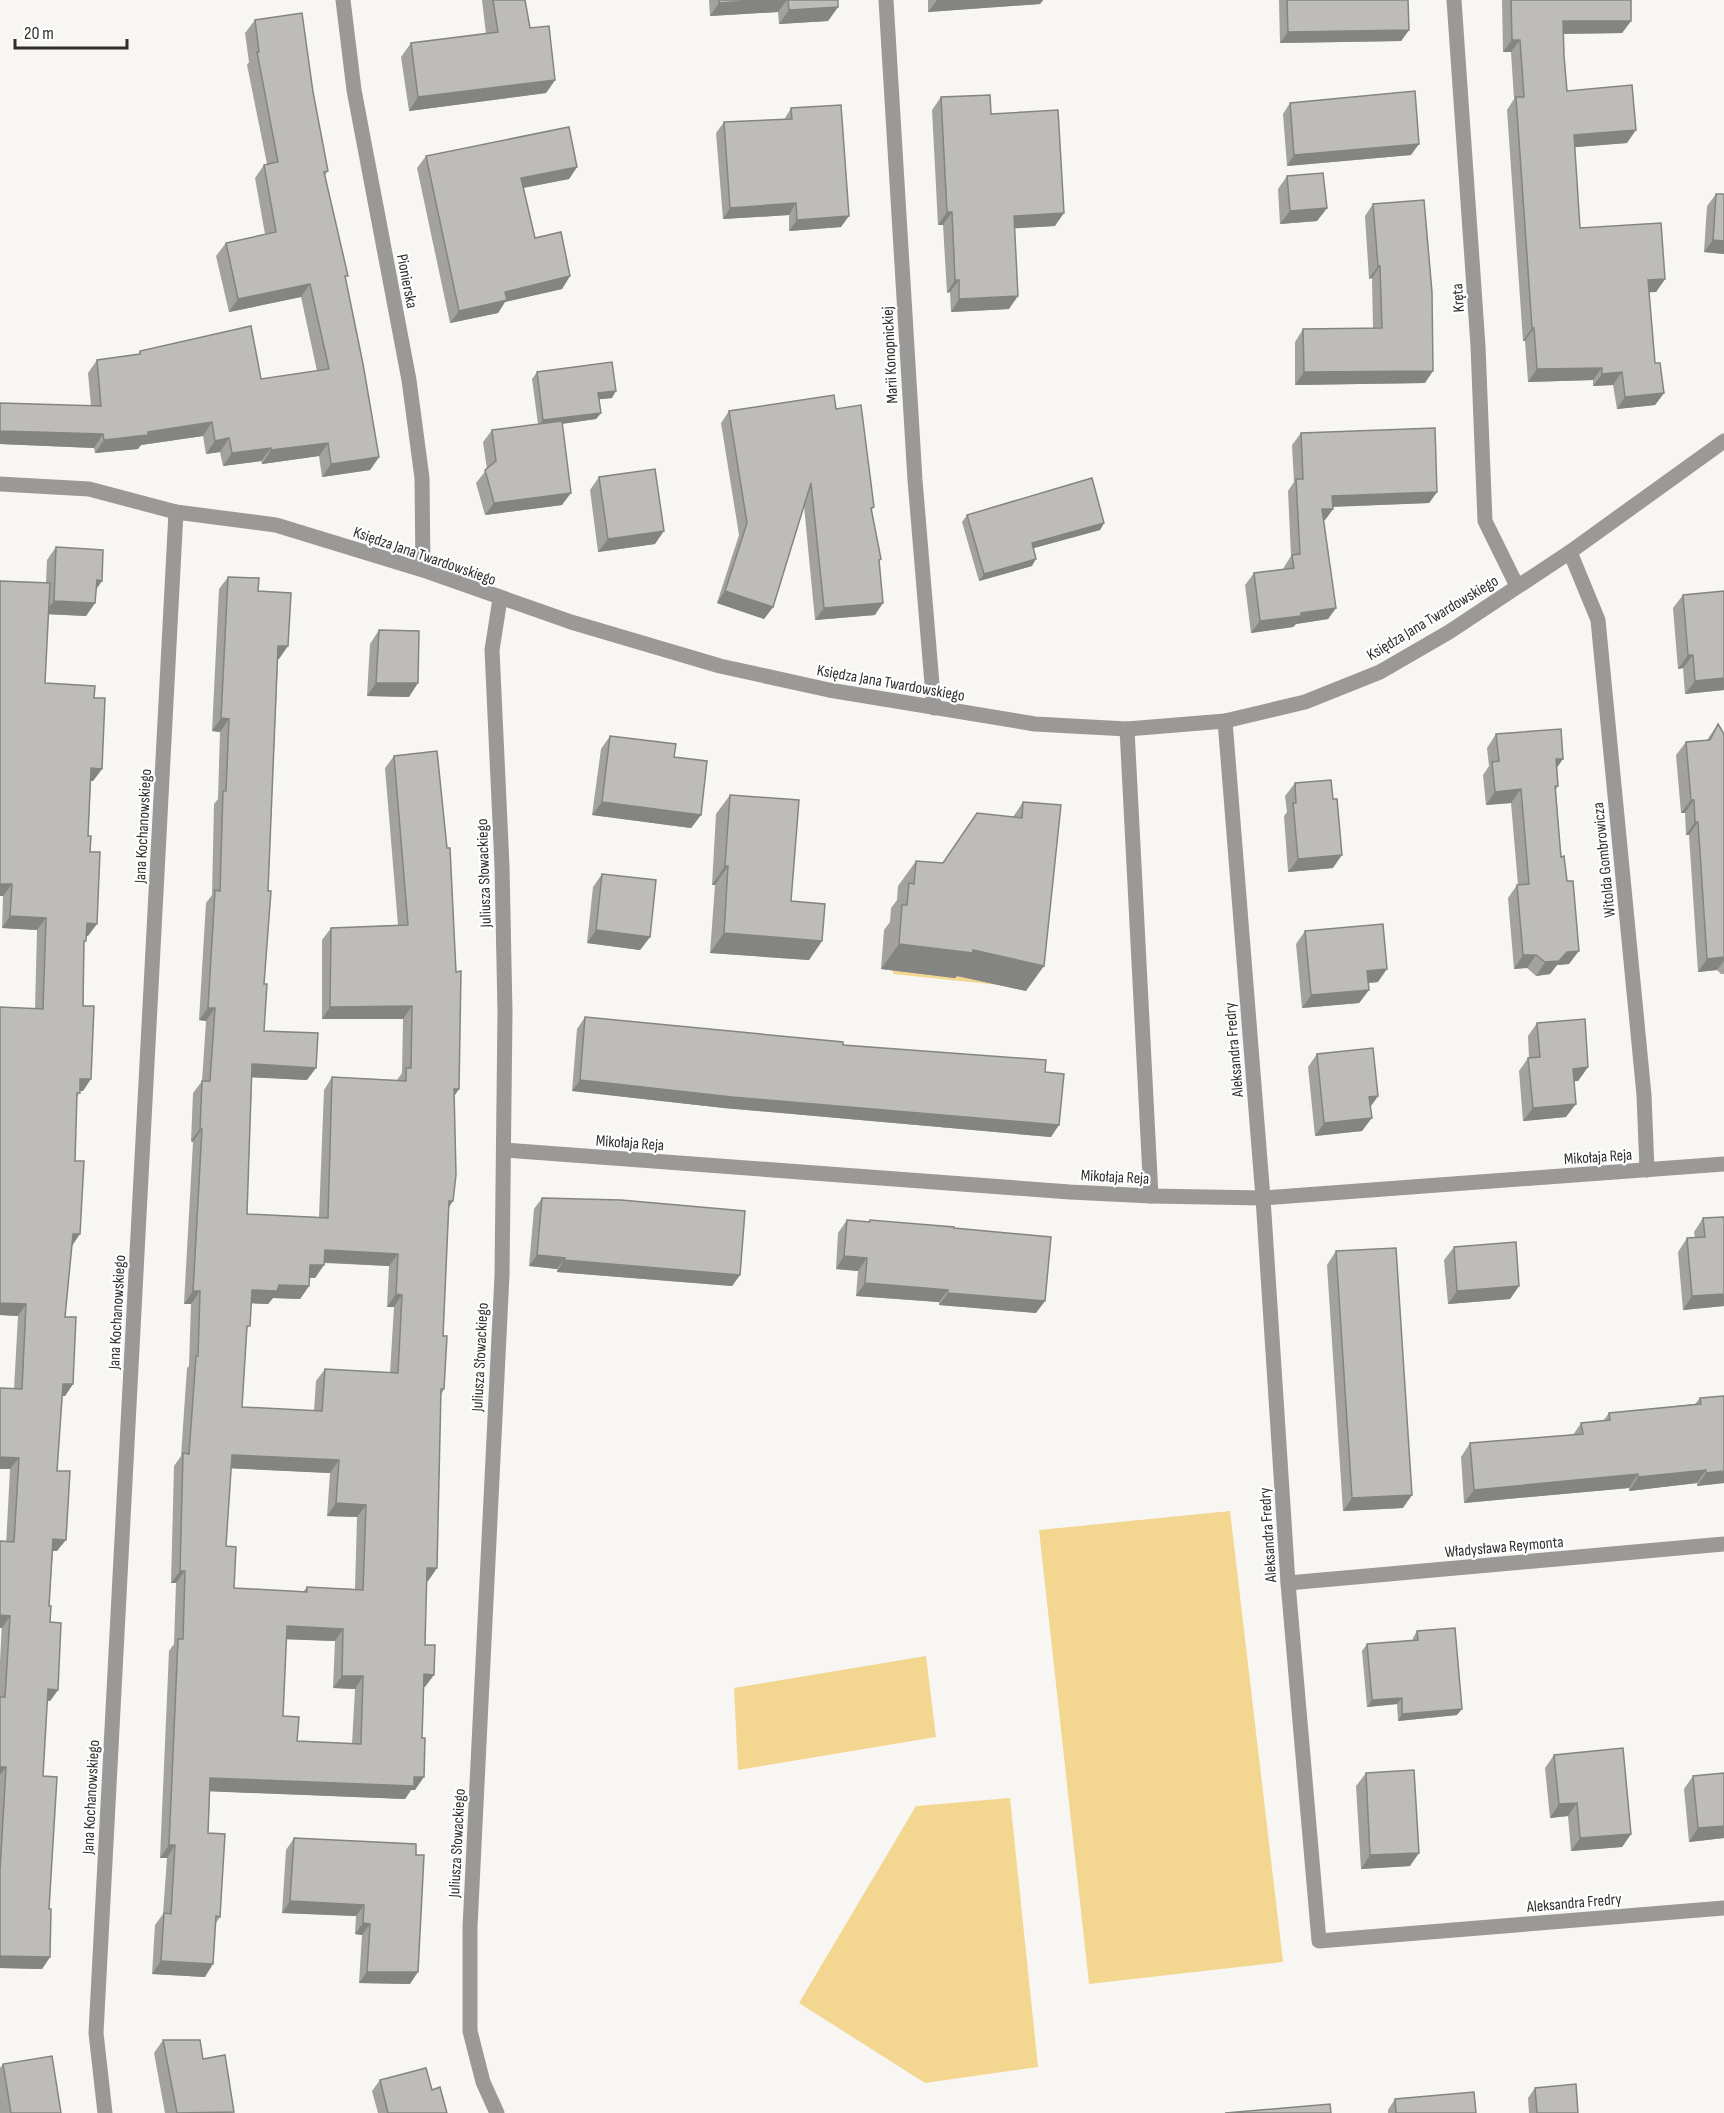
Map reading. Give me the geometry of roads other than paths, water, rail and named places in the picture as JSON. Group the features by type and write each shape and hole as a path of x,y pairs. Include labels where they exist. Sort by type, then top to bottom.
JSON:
{"street":[{"name":"Pionierska","path":"343,0 358,111 409,380 422,478 423,570"},
{"name":"Marii Konopnickiej","path":"886,0 915,480 934,708"},
{"name":"Kręta","path":"1454,0 1478,346 1485,521 1517,586"},
{"name":"Księdza Jana Twardowskiego","path":"0,484 89,489 177,512 276,525 423,570 500,599 571,622 720,666 829,690 1035,724 1127,729 1225,721 1305,702 1380,672 1449,632 1570,552 1724,441"},
{"name":"Jana Kochanowskiego","path":"105,2113 96,2033 177,512"},
{"name":"Witolda Gombrowicza","path":"1570,552 1598,620 1644,1095 1647,1170"},
{"name":"Juliusza Słowackiego","path":"497,2113 483,2082 470,2031 470,1927 502,1275 505,1012 502,878 492,650 500,599"},
{"name":"Aleksandra Fredry","path":"1225,721 1263,1198 1288,1583 1319,1941 1724,1908"},
{"path":"1127,729 1151,1196"},
{"name":"Mikołaja Reja","path":"504,1150 1151,1196 1263,1198 1724,1164"},
{"name":"Władysława Reymonta","path":"1288,1583 1724,1544"}]}
